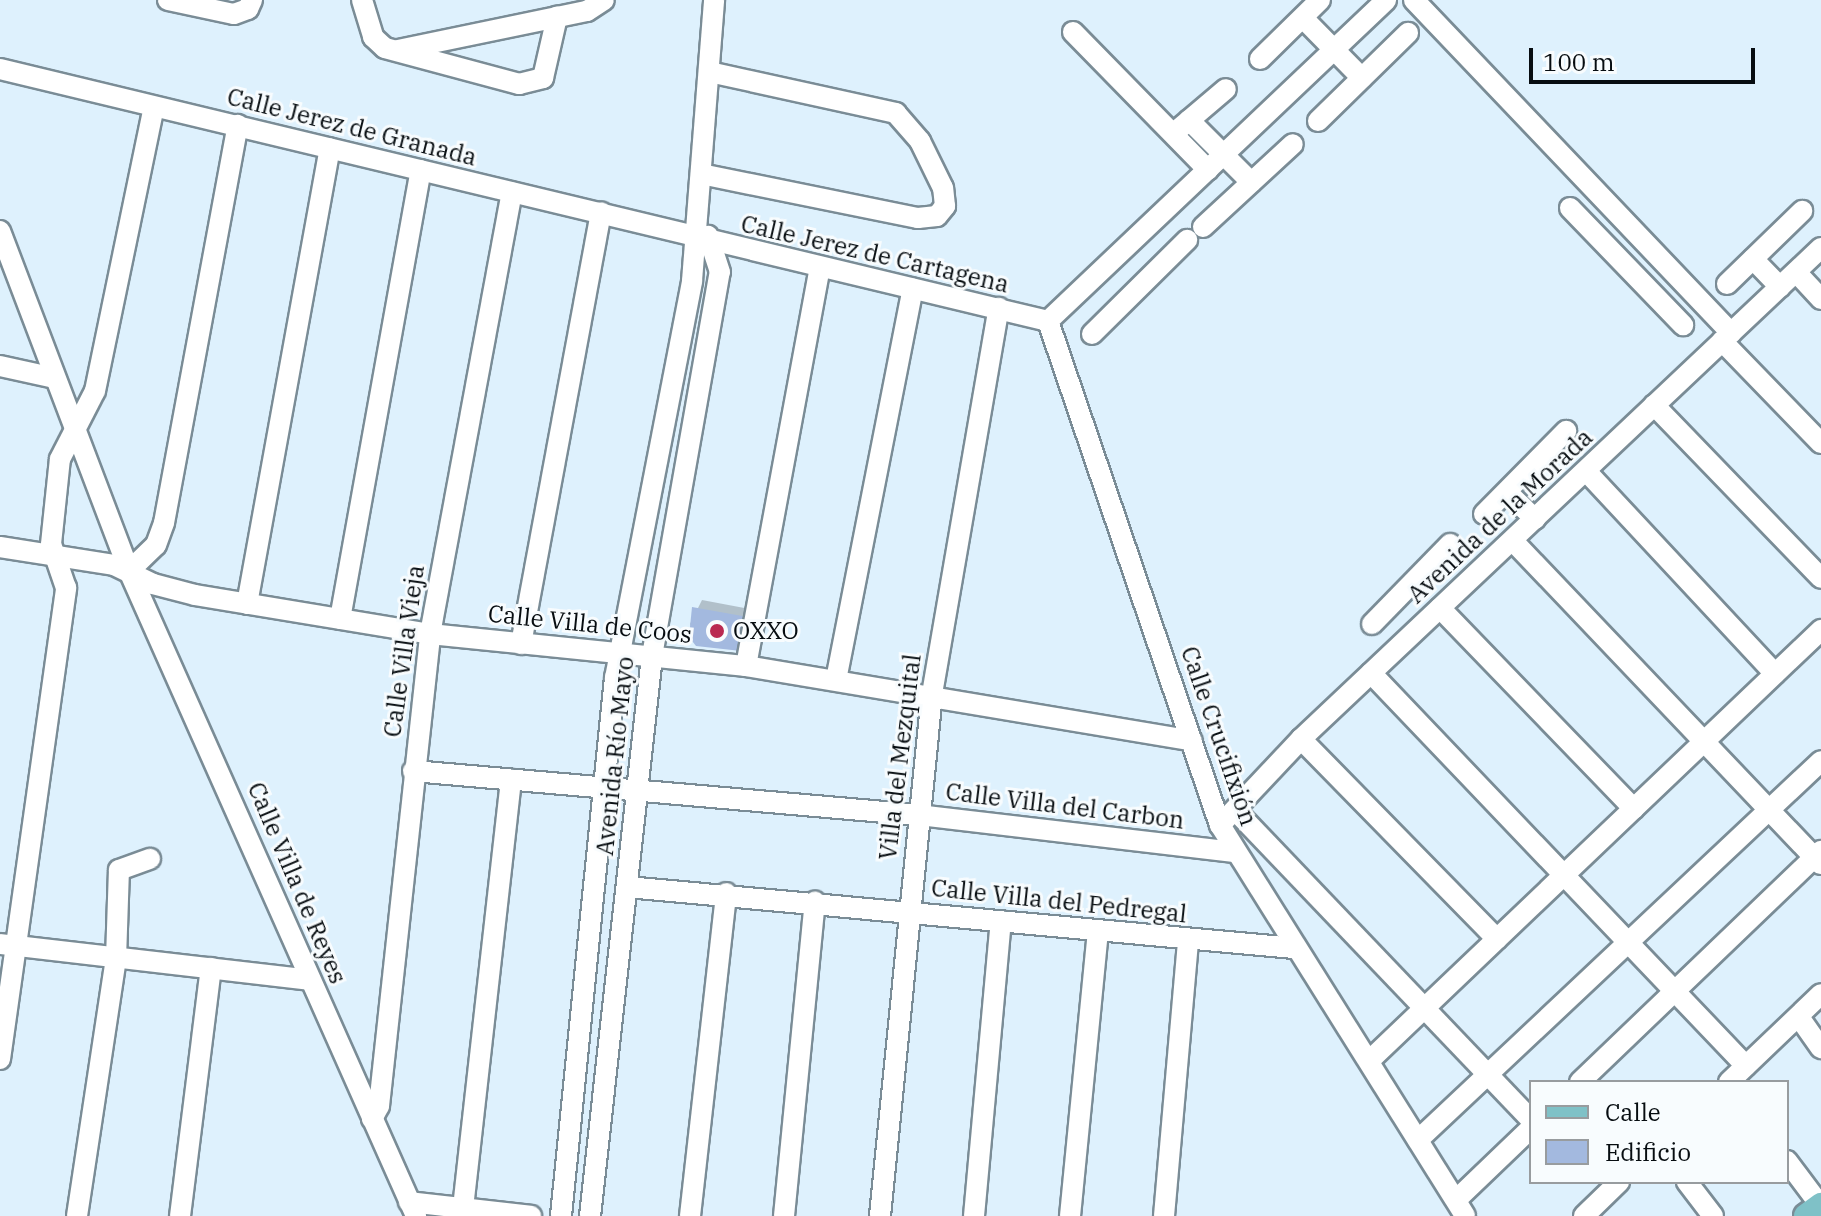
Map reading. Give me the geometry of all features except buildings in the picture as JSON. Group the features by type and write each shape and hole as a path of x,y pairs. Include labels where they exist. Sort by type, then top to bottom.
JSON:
{"main road":[{"path":"1806,1216 1821,1205"}],"street":[{"path":"168,0 234,14 248,9 252,0"},
{"path":"362,0 373,37 395,51 532,84 546,69 557,17"},
{"path":"395,51 587,11 604,0"},
{"name":"Avenida Río Mayo","path":"561,1216 619,653 701,237 701,174 714,0"},
{"path":"1260,59 1320,0"},
{"path":"1048,321 1386,0"},
{"path":"1414,0 1648,247 1821,443"},
{"path":"1303,18 1362,78"},
{"path":"1073,32 1182,127 1224,156 1251,182"},
{"path":"1318,121 1408,33"},
{"name":"Calle Jerez de Granada","path":"0,69 701,237"},
{"path":"701,174 918,218 937,216 945,206 943,188 920,141 896,113 710,72"},
{"path":"1182,127 1226,89"},
{"path":"0,1059 8,946 66,588 54,554 51,533 60,459 95,391 154,107"},
{"path":"129,571 156,545 164,523 238,125"},
{"path":"1182,127 1208,170"},
{"path":"1203,227 1293,144"},
{"path":"247,604 330,148"},
{"path":"340,619 421,170"},
{"name":"Calle Villa Vieja","path":"372,1119 379,1106 430,634 512,193"},
{"path":"1570,208 1683,325"},
{"path":"1727,284 1802,211"},
{"path":"521,644 601,212"},
{"name":"Calle Villa de Reyes","path":"0,231 129,571 412,1209"},
{"name":"Avenida Río Mayo","path":"590,1216 652,656 720,272 701,237"},
{"name":"Calle Jerez de Cartagena","path":"701,237 1048,321"},
{"path":"1092,334 1187,240"},
{"path":"1628,267 1648,247"},
{"name":"Avenida de la Morada","path":"1220,825 1301,739 1821,248"},
{"path":"1117,257 1143,282"},
{"path":"1753,259 1780,287"},
{"path":"746,666 820,267"},
{"path":"1796,272 1821,299"},
{"path":"836,680 913,288"},
{"name":"Villa del Mezquital","path":"880,1216 907,913 932,694 999,308"},
{"name":"Calle Crucifixión","path":"1048,321 1220,825 1233,852 1460,1208"},
{"path":"0,366 55,378"},
{"path":"1654,405 1821,578"},
{"path":"1484,514 1566,431"},
{"path":"1586,471 1775,674"},
{"path":"1507,492 1535,519"},
{"path":"1513,541 1769,810 1819,857 1582,1080"},
{"path":"1372,624 1450,544"},
{"name":"Calle Villa de Coos","path":"0,547 54,554 129,571 169,590 430,634 746,666 932,694 1192,741"},
{"path":"1398,597 1425,623"},
{"path":"1440,608 1634,809"},
{"path":"1369,1061 1821,630"},
{"path":"1371,673 1677,990 1746,1066"},
{"path":"1301,739 1497,939"},
{"path":"1418,1140 1821,761"},
{"name":"Calle Villa del Carbon","path":"413,771 919,815 1233,852"},
{"path":"463,1208 511,780"},
{"path":"1235,810 1529,1118"},
{"path":"77,1216 116,959 119,870 150,859"},
{"name":"Calle Villa del Pedregal","path":"627,887 726,893 1188,941 1294,948"},
{"path":"690,1216 726,893"},
{"path":"784,1216 815,902"},
{"path":"974,1216 1001,921"},
{"path":"1070,1216 1098,932"},
{"path":"1164,1216 1188,941"},
{"path":"8,946 310,980"},
{"path":"180,1216 211,968"},
{"path":"1731,1080 1821,994"},
{"path":"1799,1017 1821,1048"},
{"path":"1460,1208 1529,1130"},
{"path":"1789,1164 1821,1205"},
{"path":"1689,1184 1713,1216"},
{"path":"1584,1216 1605,1186"},
{"path":"412,1209 463,1208 531,1216"}],"place":[{"name":"OXXO","path":"717,631"}]}
